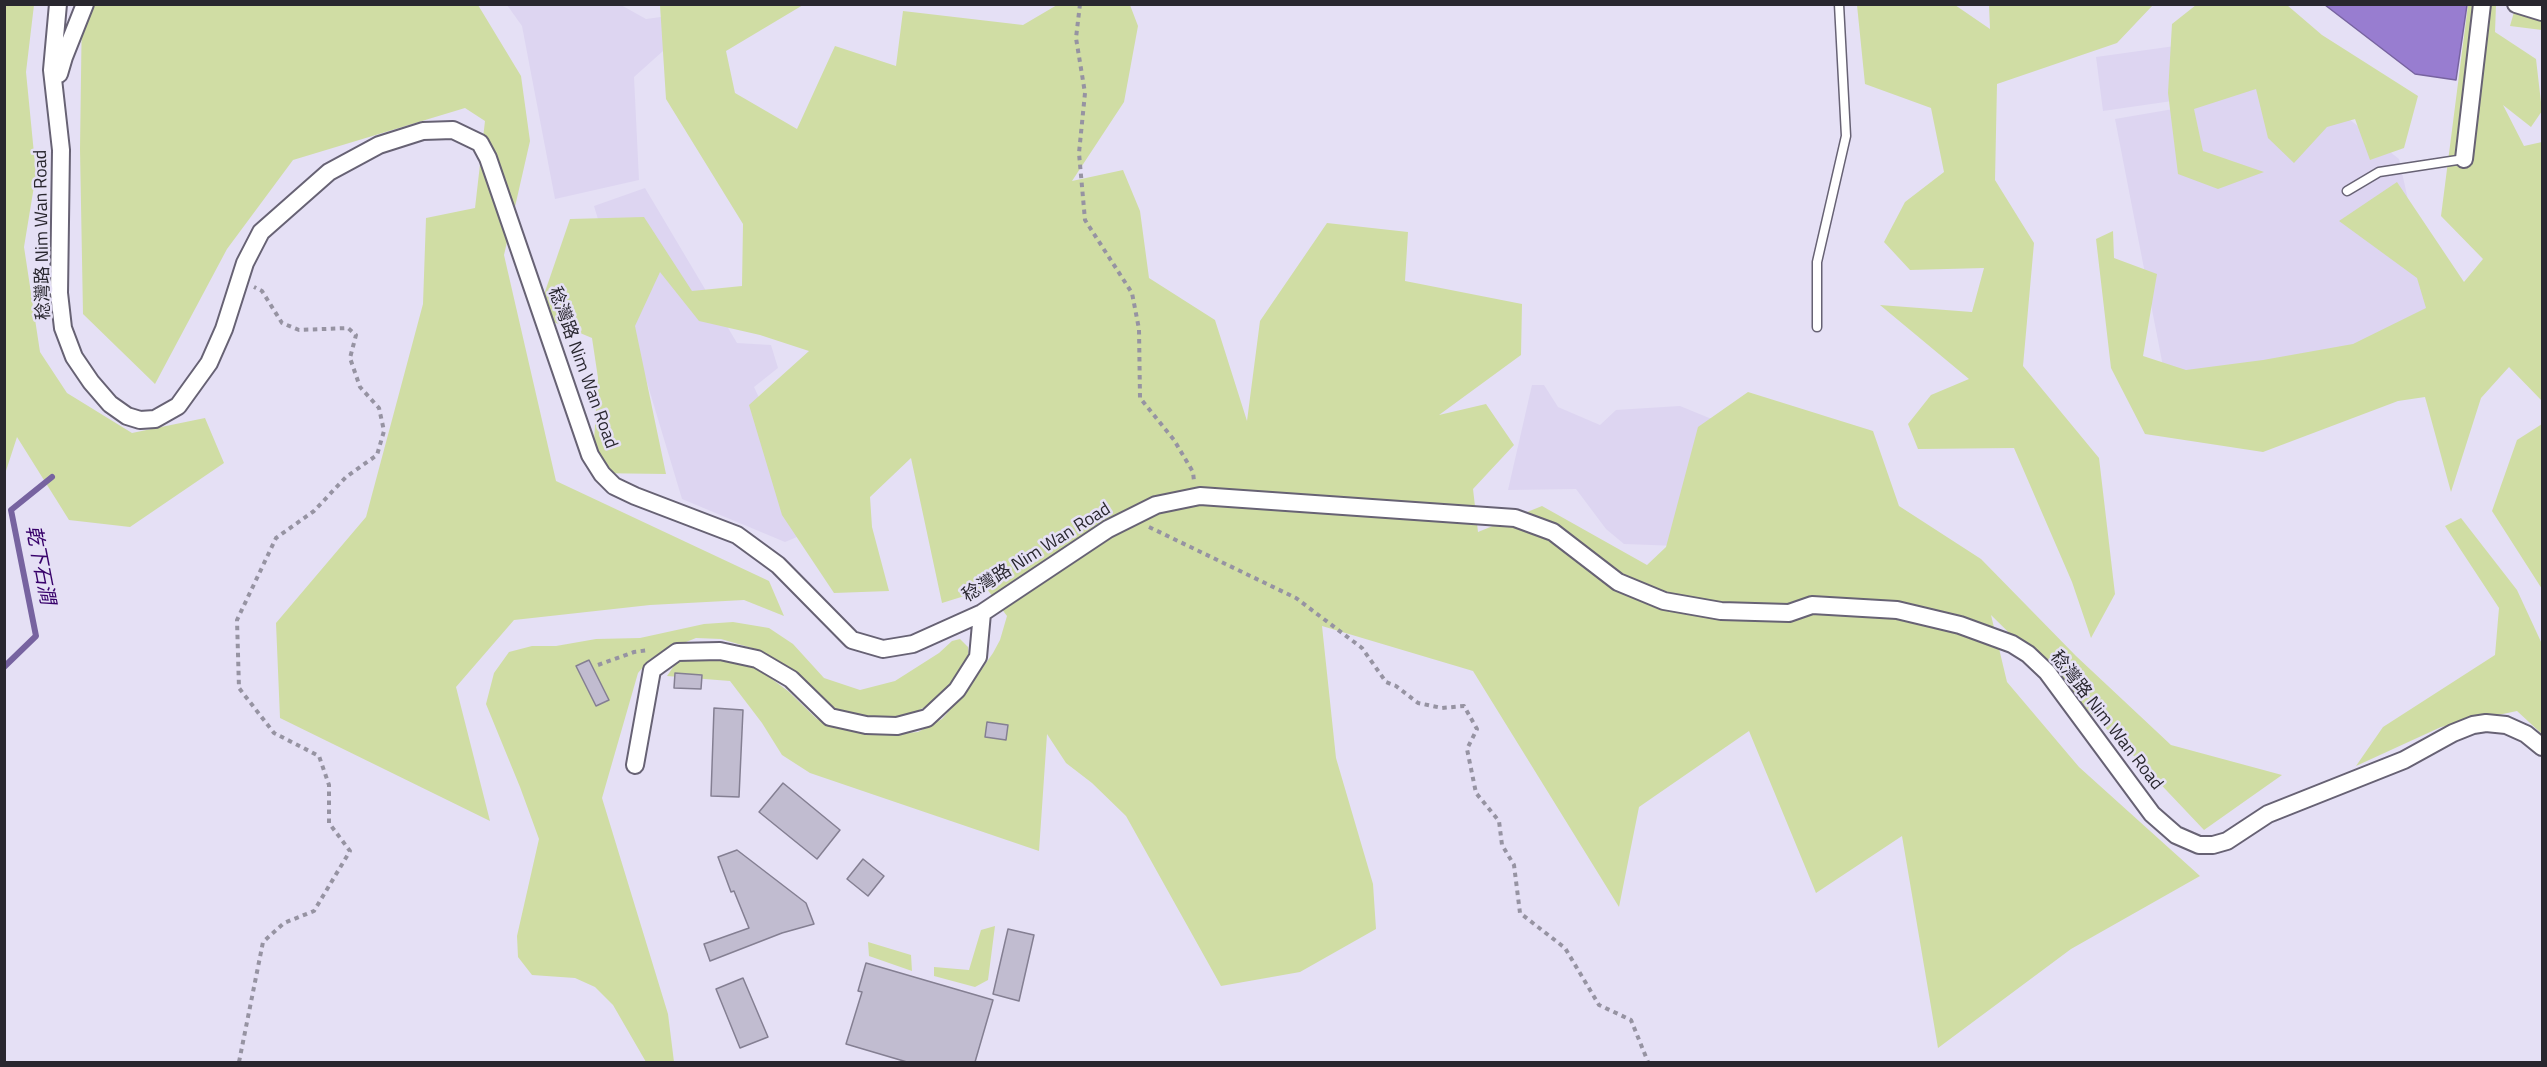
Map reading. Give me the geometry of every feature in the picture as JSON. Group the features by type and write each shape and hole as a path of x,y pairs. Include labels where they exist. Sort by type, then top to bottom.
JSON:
{"street":[{"name":"稔灣路 Nim Wan Road","path":"58,4 52,70 62,150 59,293 63,328 74,357 110,404 127,416 141,420 156,419 178,406 209,363 224,328 245,263 261,232 329,172 379,145 423,131 453,130 480,143 488,158 590,455 602,474 614,486 635,496 737,535 777,565 852,640 882,649 913,644 982,613 1108,529 1156,505 1197,497 1515,518 1552,532 1618,582 1664,601 1721,611 1789,613 1812,605 1897,610 1960,625 2012,644 2028,654 2048,672 2152,814 2176,835 2199,845 2212,845 2227,841 2268,814 2404,760 2473,725 2493,723 2506,725 2526,734 2542,747"},
{"path":"54,96 64,57 85,4"},
{"path":"2464,159 2482,4"},
{"path":"2516,4 2542,12"},
{"path":"635,765 652,670 677,652 720,651 757,658 791,679 830,717 866,724 897,726 927,718 957,690 978,657 982,613"}],"lane":[{"path":"1817,327 1817,262 1846,136 1839,4"},
{"path":"2347,191 2379,172 2464,159"}],"path":[{"path":"1080,4 1076,38 1085,93 1079,153 1085,220 1132,293 1139,329 1140,398 1174,440 1193,472 1197,497"},
{"path":"239,280 262,291 282,323 299,330 348,328 356,335 350,358 360,387 379,408 384,431 377,455 346,477 314,511 276,538 237,620 239,688 274,733 320,756 329,785 329,823 350,851 314,911 284,923 263,942 239,1062"},
{"path":"1130,518 1296,598 1362,648 1386,682 1396,686 1418,704 1442,708 1464,706 1477,729 1467,749 1476,793 1499,821 1502,845 1514,865 1520,913 1565,948 1599,1005 1631,1020 1648,1062"},
{"path":"598,665 634,652 664,648 677,652"}],"shaded area":[{"path":"507,5 621,5 646,19 676,15 682,34 634,77 639,180 555,199 522,26"},
{"path":"2325,5 2467,5 2456,80 2415,74"},
{"path":"2175,46 2179,100 2103,111 2096,57"},
{"path":"2267,78 2339,111 2399,159 2434,317 2364,355 2167,387 2115,119 2179,108"},
{"path":"645,188 737,343 771,345 778,368 754,387 781,445 804,534 785,542 682,499 594,206"},
{"path":"1532,385 1544,385 1558,407 1600,425 1616,410 1680,406 1719,422 1679,546 1624,544 1606,529 1576,489 1508,490"}],"green space":[{"path":"5,4 34,5 26,72 36,174 24,247 40,352 67,393 132,433 205,418 224,463 130,527 69,520 17,437 5,474"},
{"path":"82,5 478,5 521,76 530,141 504,255 556,481 769,581 784,616 744,600 650,605 514,620 456,687 490,821 280,718 276,623 366,517 423,304 426,218 475,208 485,121 465,108 293,160 227,249 155,384 83,314 80,149"},
{"path":"660,5 803,5 726,51 735,93 797,129 835,46 896,66 903,11 1023,25 1057,5 1130,5 1138,26 1124,102 1072,181 1123,170 1140,211 1149,278 1215,320 1247,421 1260,321 1327,223 1408,232 1405,281 1522,304 1521,355 1439,415 1486,404 1514,445 1473,489 1478,532 1542,506 1647,565 1666,547 1698,427 1748,392 1873,431 1899,506 1981,559 2076,656 2171,745 2282,775 2204,830 2131,753 1991,615 2007,682 2079,767 2200,876 2071,949 1938,1048 1902,836 1816,893 1749,731 1639,807 1619,907 1473,671 1322,626 1336,758 1373,884 1376,929 1300,972 1221,986 1126,816 1092,783 1066,763 1047,734 1039,851 810,773 782,755 762,723 730,681 667,676 676,663 692,658 736,660 757,668 788,691 817,719 859,732 888,735 918,732 942,719 965,693 993,653 1000,640 1007,616 987,589 942,603 911,458 870,497 872,527 889,591 834,593 782,515 749,405 809,351 760,335 699,321 660,272 635,326 666,474 592,473 598,378 592,338 537,315 570,219 644,217 692,291 742,286 743,224 666,99"},
{"path":"1857,5 1955,5 1990,29 1989,5 2153,5 2117,43 1997,84 1995,180 2034,243 2023,366 2099,458 2115,594 2091,638 2072,582 2014,448 1918,449 1908,424 1931,395 1969,379 1880,305 1972,312 1984,268 1910,270 1884,242 1905,202 1944,172 1931,108 1865,84"},
{"path":"2196,5 2287,5 2322,35 2418,96 2404,148 2370,160 2355,119 2327,127 2294,163 2268,138 2256,89 2194,109 2203,151 2264,172 2218,189 2178,174 2168,93 2172,24"},
{"path":"2468,5 2496,5 2495,32 2536,59 2542,111 2531,127 2503,105 2524,146 2542,142 2542,401 2509,367 2481,398 2451,492 2425,397 2398,401 2263,452 2145,434 2111,368 2096,239 2113,231 2114,258 2157,274 2143,356 2186,370 2263,360 2353,344 2426,308 2417,278 2339,221 2397,182 2464,282 2483,259 2441,216"},
{"path":"2516,5 2542,5 2542,30 2510,26"},
{"path":"2542,424 2542,589 2492,511 2517,440"},
{"path":"2461,518 2517,590 2542,644 2542,734 2517,711 2441,727 2356,766 2383,727 2495,655 2499,608 2445,526"},
{"path":"733,622 769,628 793,644 824,678 860,690 895,681 939,653 952,641 960,639 968,647 969,660 933,703 911,714 883,718 852,716 826,704 795,675 762,651 721,639 696,638 666,650 650,659 638,673 602,798 668,1014 674,1062 646,1062 613,1005 595,987 575,978 532,975 518,957 517,936 539,839 486,704 494,673 509,652 532,646 556,646 596,639 640,638 704,624"},
{"path":"995,926 988,980 975,987 934,976 934,967 969,970 981,930"},
{"path":"868,942 911,955 912,971 869,956"}],"building":[{"path":"589,660 609,700 596,706 576,666"},
{"path":"675,673 702,675 701,689 674,688"},
{"path":"714,708 743,710 739,797 711,796"},
{"path":"987,722 1008,725 1006,740 985,737"},
{"path":"783,783 840,830 817,859 759,812"},
{"path":"737,850 806,903 814,924 782,933 710,961 704,944 749,928 734,891 731,892 718,857"},
{"path":"863,859 884,876 868,896 847,879"},
{"path":"1008,929 1034,935 1019,1001 993,994"},
{"path":"866,963 993,1000 975,1062 907,1062 846,1044 862,992 858,991"},
{"path":"743,978 768,1037 740,1048 716,989"}],"waterway":[{"name":"乾下石澗","path":"4,667 36,636 11,510 52,477"}]}
